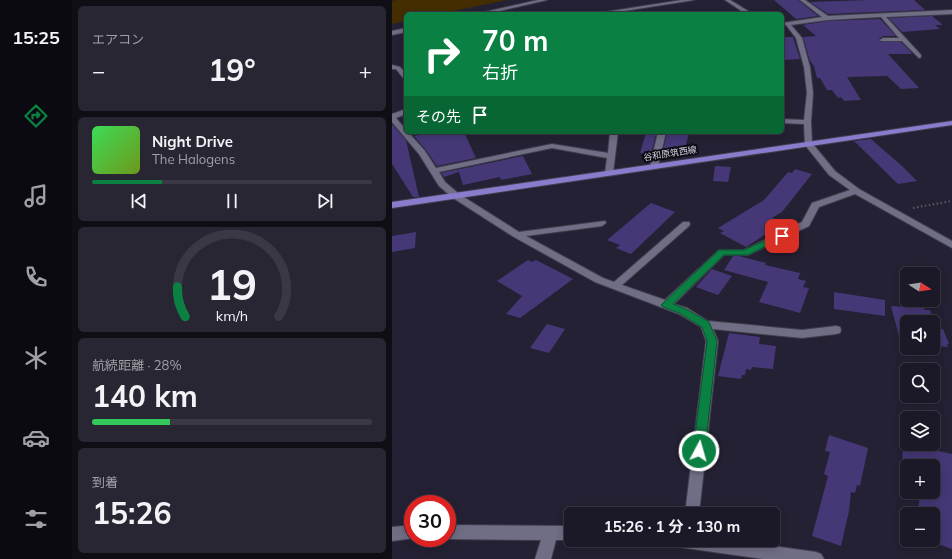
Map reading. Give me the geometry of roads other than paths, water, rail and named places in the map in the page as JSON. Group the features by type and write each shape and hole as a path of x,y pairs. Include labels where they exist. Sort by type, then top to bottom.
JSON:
{"main road":[{"name":"谷和原筑西線","path":"392,205 952,123"}],"street":[{"path":"488,12 545,0"},
{"path":"609,12 692,0"},
{"path":"727,0 747,12"},
{"path":"802,0 827,18"},
{"path":"785,24 827,18 952,12"},
{"path":"882,15 920,56"},
{"path":"785,24 799,38 807,67 810,93 807,122 808,143 832,173 856,191 952,245"},
{"path":"392,34 404,31"},
{"path":"883,40 904,38"},
{"path":"392,66 404,63"},
{"path":"392,66 398,68 404,76"},
{"path":"404,112 392,118 404,132"},
{"path":"784,121 807,122"},
{"path":"406,134 422,153 442,184 456,196 517,235 599,280 682,311 706,325 802,334 836,330"},
{"path":"609,173 614,134"},
{"path":"654,166 662,134"},
{"path":"434,171 552,146 611,156"},
{"path":"666,305 722,252 745,253 806,224 815,205 856,191"},
{"path":"517,235 602,223"},
{"path":"615,286 686,224"},
{"path":"693,507 712,341 706,325"},
{"path":"456,532 564,533"},
{"path":"543,559 551,532"},
{"path":"392,534 404,533"},
{"path":"723,547 771,556 816,559"}]}
